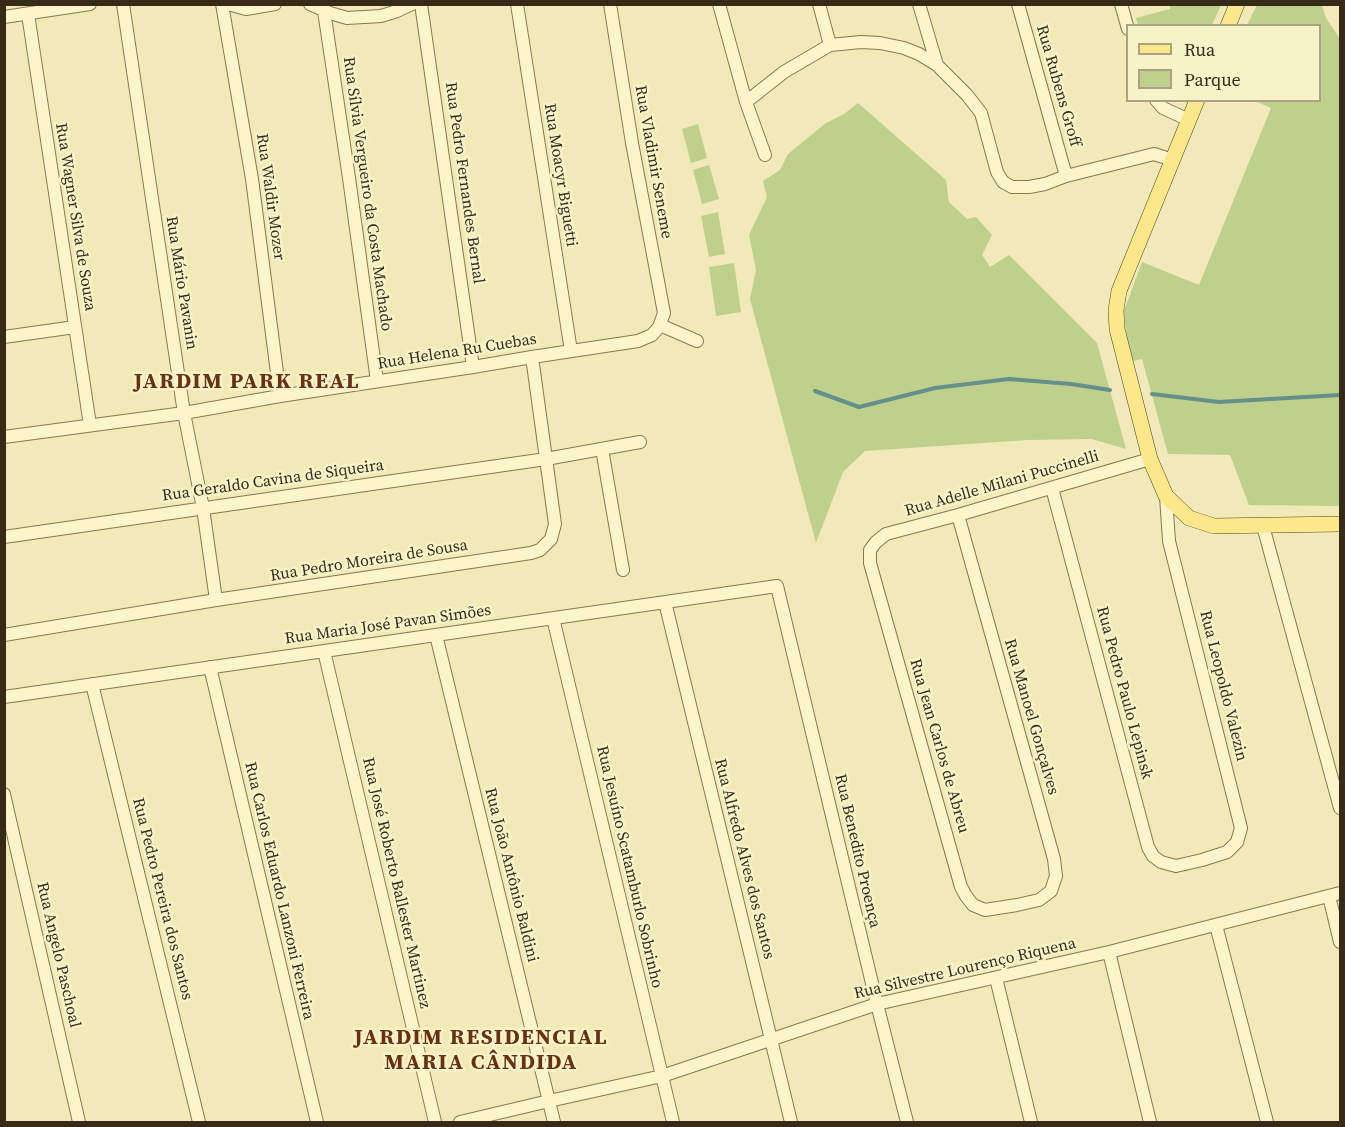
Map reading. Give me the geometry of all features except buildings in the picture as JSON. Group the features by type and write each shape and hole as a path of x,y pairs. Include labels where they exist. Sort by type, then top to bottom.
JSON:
{"main road":[{"path":"1229,24 1237,4"},
{"path":"1196,102 1119,291 1116,310 1121,348 1150,459 1166,496 1189,518 1214,526 1341,524"}],"street":[{"path":"4,17 90,4"},
{"name":"Rua Mário Pavanin","path":"123,4 184,413 203,508 216,600"},
{"name":"Rua Waldir Mozer","path":"222,4 252,179 280,396"},
{"path":"228,4 246,9 275,4"},
{"path":"310,4 346,18 381,16 412,4"},
{"name":"Rua Pedro Fernandes Bernal","path":"421,4 474,367"},
{"name":"Rua Moacyr Biguetti","path":"517,4 571,351"},
{"name":"Rua Vladimir Seneme","path":"610,4 632,143 664,313 660,325"},
{"path":"719,4 746,102 765,155"},
{"path":"819,4 830,45"},
{"path":"920,4 937,65"},
{"name":"Rua Rubens Groff","path":"1018,4 1066,176"},
{"path":"1120,4 1126,24"},
{"name":"Rua Sílvia Vergueiro da Costa Machado","path":"324,11 377,381"},
{"name":"Rua Wagner Silva de Souza","path":"28,14 90,424"},
{"path":"746,102 784,72 830,45 861,42 880,44 904,48 919,54 937,65 967,94 981,113 997,172 1003,182 1012,187 1029,187 1055,181 1066,176 1154,154 1173,160"},
{"path":"1159,104 1189,120"},
{"path":"660,325 697,341"},
{"name":"Rua Helena Ru Cuebas","path":"4,437 184,413 643,340 660,325"},
{"path":"4,337 75,327"},
{"name":"Rua Pedro Moreira de Sousa","path":"4,635 216,600 536,552 551,539 555,524 531,357"},
{"name":"Rua Geraldo Cavina de Siqueira","path":"4,537 546,459 639,442"},
{"path":"602,449 623,570"},
{"name":"Rua Adelle Milani Puccinelli","path":"870,550 886,534 1150,459"},
{"name":"Rua Pedro Paulo Lepinsk","path":"1052,488 1148,847 1153,856 1166,864 1176,866 1202,860"},
{"name":"Rua Leopoldo Valezin","path":"1166,496 1169,542 1240,824 1239,838 1231,849 1223,854 1202,860"},
{"name":"Rua Manoel Gonçalves","path":"958,515 1054,859 1056,876 1051,891 1039,900 1017,905"},
{"path":"1263,526 1341,808"},
{"name":"Rua Jean Carlos de Abreu","path":"870,550 870,563 961,887 973,905 985,910 1017,905"},
{"name":"Rua Maria José Pavan Simões","path":"4,698 777,586"},
{"name":"Rua Benedito Proença","path":"777,586 907,1122"},
{"name":"Rua Alfredo Alves dos Santos","path":"665,602 791,1122"},
{"name":"Rua Jesuíno Scatamburlo Sobrinho","path":"553,618 674,1122"},
{"name":"Rua João Antônio Baldini","path":"436,635 554,1122"},
{"name":"Rua José Roberto Ballester Martinez","path":"324,651 435,1122"},
{"name":"Rua Carlos Eduardo Lanzoni Ferreira","path":"210,667 317,1122"},
{"name":"Rua Pedro Pereira dos Santos","path":"92,684 200,1122"},
{"name":"Rua Angelo Paschoal","path":"4,794 80,1122"},
{"path":"1335,895 1341,942"},
{"name":"Rua Silvestre Lourenço Riquena","path":"460,1122 662,1076 877,1004 1109,952 1335,895"},
{"path":"1215,925 1267,1122"},
{"path":"1109,952 1150,1122"},
{"path":"996,978 1031,1122"}],"green space":[{"path":"1170,4 1221,5 1212,24 1138,24 1136,18 1170,9"},
{"path":"1257,5 1322,5 1326,18 1340,39 1340,506 1249,505 1230,455 1168,454 1142,359 1133,361 1127,341 1124,311 1142,262 1199,285 1271,108 1257,102 1321,102 1321,24 1248,24"},
{"path":"858,103 946,180 949,202 967,219 976,217 992,235 982,255 990,267 1009,255 1097,343 1126,449 1092,439 1028,440 865,451 843,472 816,543 750,299 756,270 749,235 767,197 763,181 780,170 788,154 826,123 844,114"},
{"path":"698,124 707,158 691,163 682,129"},
{"path":"709,165 719,199 702,204 693,170"},
{"path":"718,212 725,254 709,257 701,216"},
{"path":"734,263 741,312 716,316 709,267"}],"waterway":[{"path":"815,391 859,407 935,388 1009,379 1110,390"},
{"path":"1152,394 1219,402 1340,395"}],"district":[{"name":"JARDIM PARK REAL","path":"247,382"},
{"name":"JARDIM RESIDENCIAL MARIA CÂNDIDA","path":"481,1050"}]}
